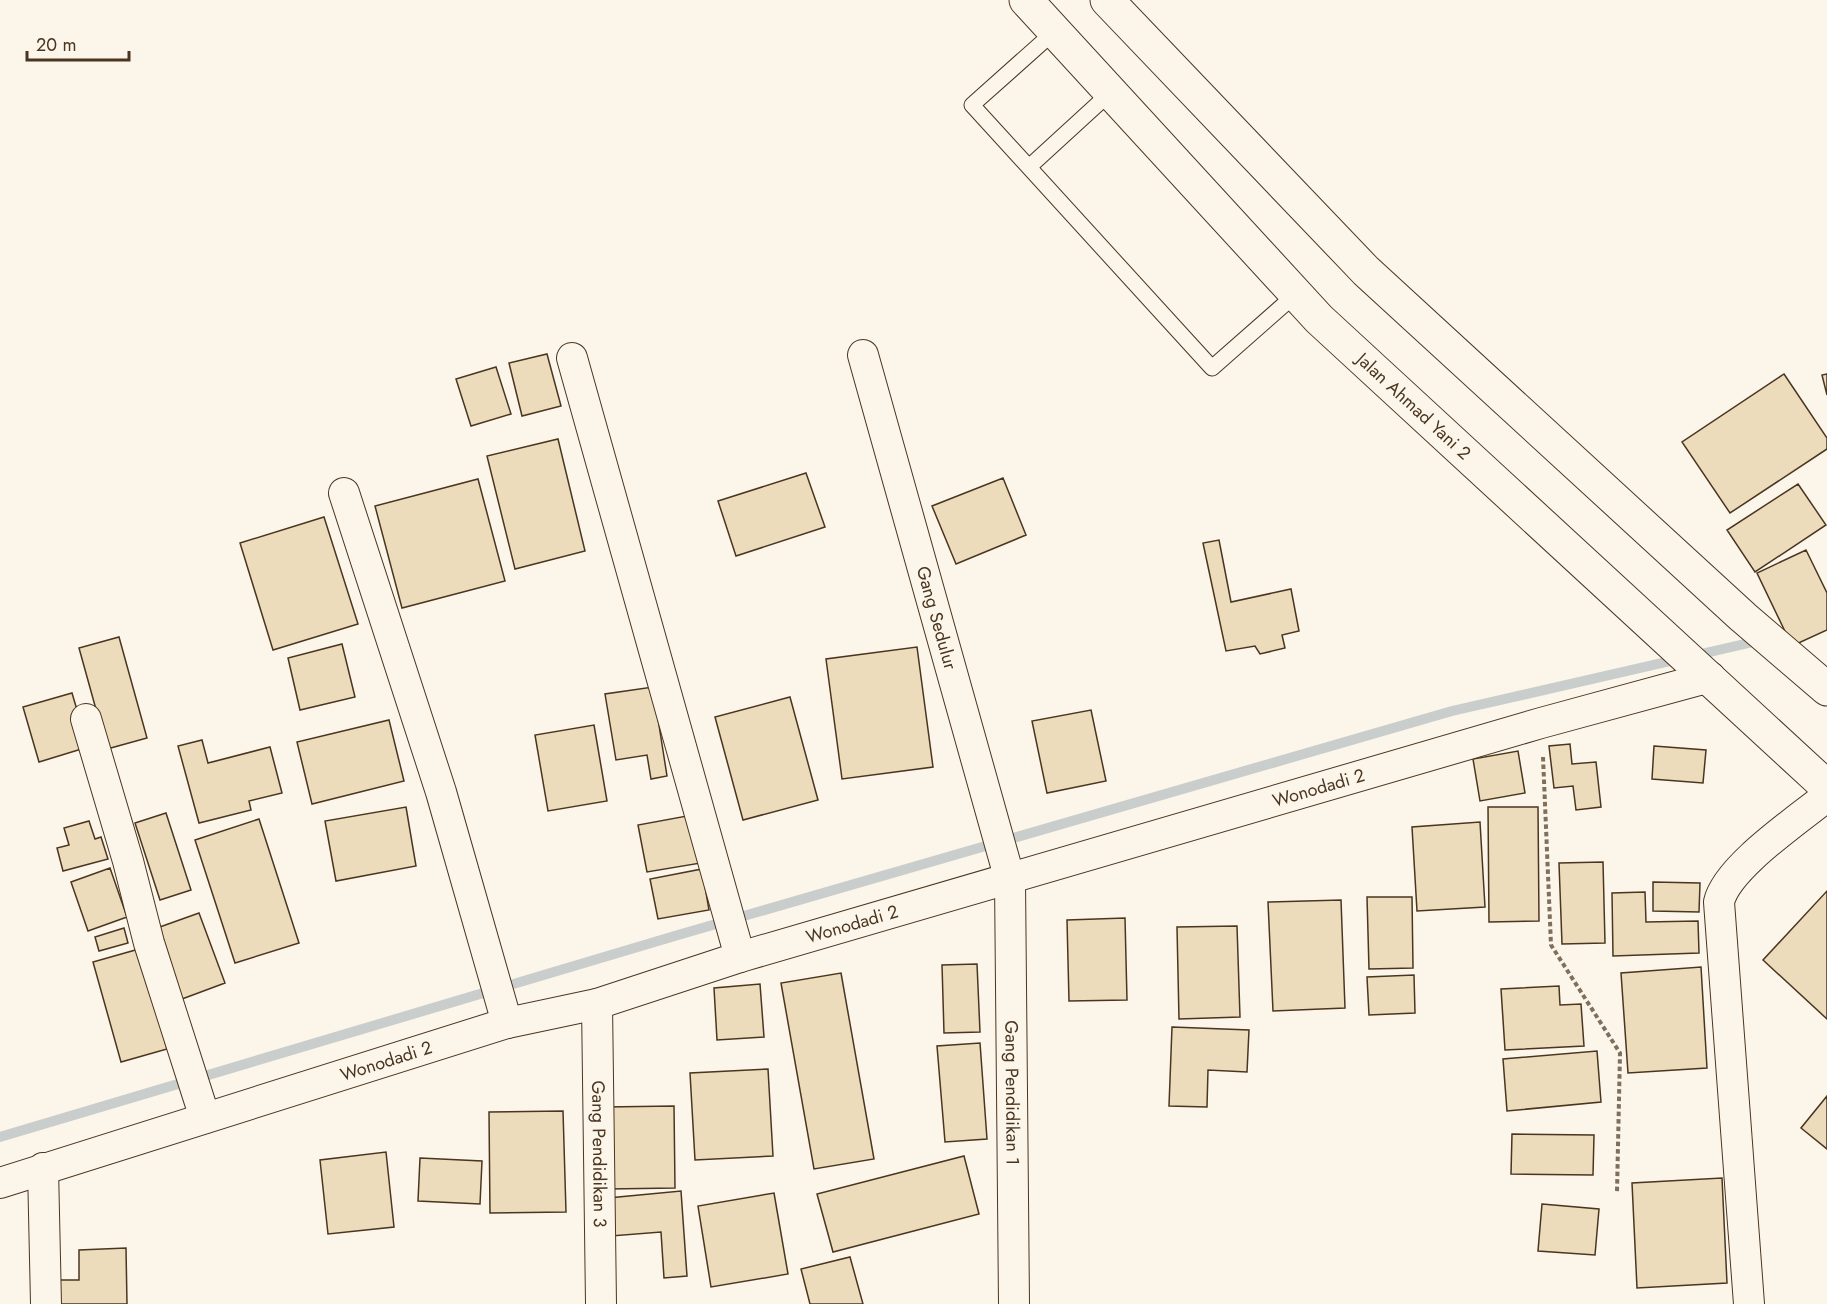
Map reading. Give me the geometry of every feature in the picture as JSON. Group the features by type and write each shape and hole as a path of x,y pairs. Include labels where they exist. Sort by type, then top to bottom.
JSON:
{"highway":[{"name":"Jalan Ahmad Yani 2","path":"1026,0 1319,319 1706,673 1827,787"},
{"path":"1107,0 1366,271 1743,617 1779,647 1821,676"}],"street":[{"name":"Gang Sedulur","path":"863,356 1010,880"},
{"path":"572,358 740,957"},
{"path":"344,493 441,792 507,1023"},
{"name":"Wonodadi 2","path":"0,1183 507,1023 597,1004 740,957 1010,880 1706,673"},
{"path":"86,719 128,861 149,943 205,1118"},
{"path":"1749,1304 1719,902 1721,892 1736,871 1827,796"},
{"name":"Gang Pendidikan 1","path":"1010,880 1014,1304"},
{"name":"Gang Pendidikan 3","path":"597,1004 601,1304"},
{"path":"43,1168 46,1304"}],"lane":[{"path":"1055,31 972,105 1212,368 1296,294"},
{"path":"1029,166 1112,91"}],"path":[{"path":"1541,723 1551,945 1620,1053 1617,1192"}],"building":[{"path":"547,354 561,406 522,416 509,363"},
{"path":"496,367 511,414 471,426 456,379"},
{"path":"1784,374 1827,438 1827,449 1730,513 1682,442"},
{"path":"1827,374 1827,395 1822,375"},
{"path":"558,439 585,551 515,569 487,456"},
{"path":"806,473 825,527 736,556 718,501"},
{"path":"1003,478 1026,535 956,564 932,506"},
{"path":"478,479 505,581 402,608 375,506"},
{"path":"1798,484 1826,525 1755,572 1727,530"},
{"path":"324,517 358,624 273,650 240,543"},
{"path":"1219,540 1231,602 1291,589 1299,631 1282,635 1285,648 1260,654 1255,646 1226,651 1203,543"},
{"path":"1806,550 1827,593 1827,630 1792,646 1757,573"},
{"path":"119,637 147,738 107,749 79,648"},
{"path":"342,644 355,697 300,710 288,658"},
{"path":"917,647 933,767 842,779 826,659"},
{"path":"653,687 667,776 651,779 647,755 616,760 605,694"},
{"path":"72,693 88,747 39,762 23,707"},
{"path":"790,697 818,800 743,820 715,717"},
{"path":"1091,710 1106,781 1047,793 1032,721"},
{"path":"389,720 404,781 312,804 297,742"},
{"path":"594,725 607,801 548,811 535,735"},
{"path":"202,740 208,763 270,747 282,793 249,801 251,810 199,823 178,746"},
{"path":"1570,744 1572,764 1596,762 1601,807 1576,810 1573,786 1554,788 1549,746"},
{"path":"1654,746 1706,750 1703,783 1652,779"},
{"path":"1518,751 1525,793 1480,801 1473,759"},
{"path":"406,807 416,866 336,881 325,821"},
{"path":"1488,807 1538,807 1539,921 1489,922"},
{"path":"166,813 191,890 160,900 135,823"},
{"path":"692,815 701,863 647,872 638,825"},
{"path":"259,819 299,943 235,963 195,840"},
{"path":"89,821 95,839 101,837 108,859 63,871 57,848 69,845 64,828"},
{"path":"1480,822 1485,907 1417,911 1412,827"},
{"path":"1603,862 1605,943 1562,944 1559,863"},
{"path":"110,868 127,917 88,931 71,882"},
{"path":"702,869 709,910 658,919 650,879"},
{"path":"1653,882 1700,883 1699,912 1653,911"},
{"path":"1827,891 1827,1019 1763,960"},
{"path":"1645,892 1646,922 1698,921 1699,953 1613,956 1612,893"},
{"path":"1367,897 1412,897 1413,968 1369,969"},
{"path":"1341,900 1345,1008 1273,1011 1268,902"},
{"path":"199,913 225,983 182,999 157,928"},
{"path":"1125,918 1127,1000 1069,1001 1067,920"},
{"path":"1237,926 1240,1017 1179,1019 1177,927"},
{"path":"124,928 128,943 99,951 95,937"},
{"path":"139,949 167,1049 121,1062 93,962"},
{"path":"977,964 980,1032 944,1033 942,965"},
{"path":"1701,967 1707,1068 1628,1073 1621,973"},
{"path":"841,973 874,1159 814,1169 781,983"},
{"path":"1414,975 1415,1013 1369,1015 1367,977"},
{"path":"760,984 764,1037 717,1040 714,988"},
{"path":"1559,986 1560,1005 1581,1004 1584,1046 1505,1050 1501,989"},
{"path":"1172,1027 1249,1030 1247,1072 1208,1070 1207,1107 1169,1106"},
{"path":"980,1043 987,1139 945,1142 937,1046"},
{"path":"1597,1051 1601,1102 1507,1111 1503,1059"},
{"path":"768,1069 773,1156 695,1160 690,1073"},
{"path":"1827,1096 1827,1149 1801,1128"},
{"path":"674,1106 675,1188 607,1189 605,1107"},
{"path":"563,1111 566,1212 490,1213 489,1112"},
{"path":"1512,1134 1594,1135 1593,1175 1511,1174"},
{"path":"386,1152 394,1227 328,1234 320,1160"},
{"path":"964,1156 979,1214 833,1252 817,1194"},
{"path":"420,1158 482,1161 480,1204 418,1201"},
{"path":"1722,1178 1727,1283 1637,1288 1632,1183"},
{"path":"681,1191 687,1276 664,1278 661,1232 611,1236 608,1198"},
{"path":"774,1193 788,1274 711,1287 698,1206"},
{"path":"1542,1204 1599,1209 1595,1255 1538,1251"},
{"path":"126,1248 127,1304 59,1304 58,1280 79,1280 79,1250"},
{"path":"850,1257 863,1304 810,1304 801,1269"}],"waterway":[{"path":"0,1137 678,935 1452,711 1762,640"}]}
